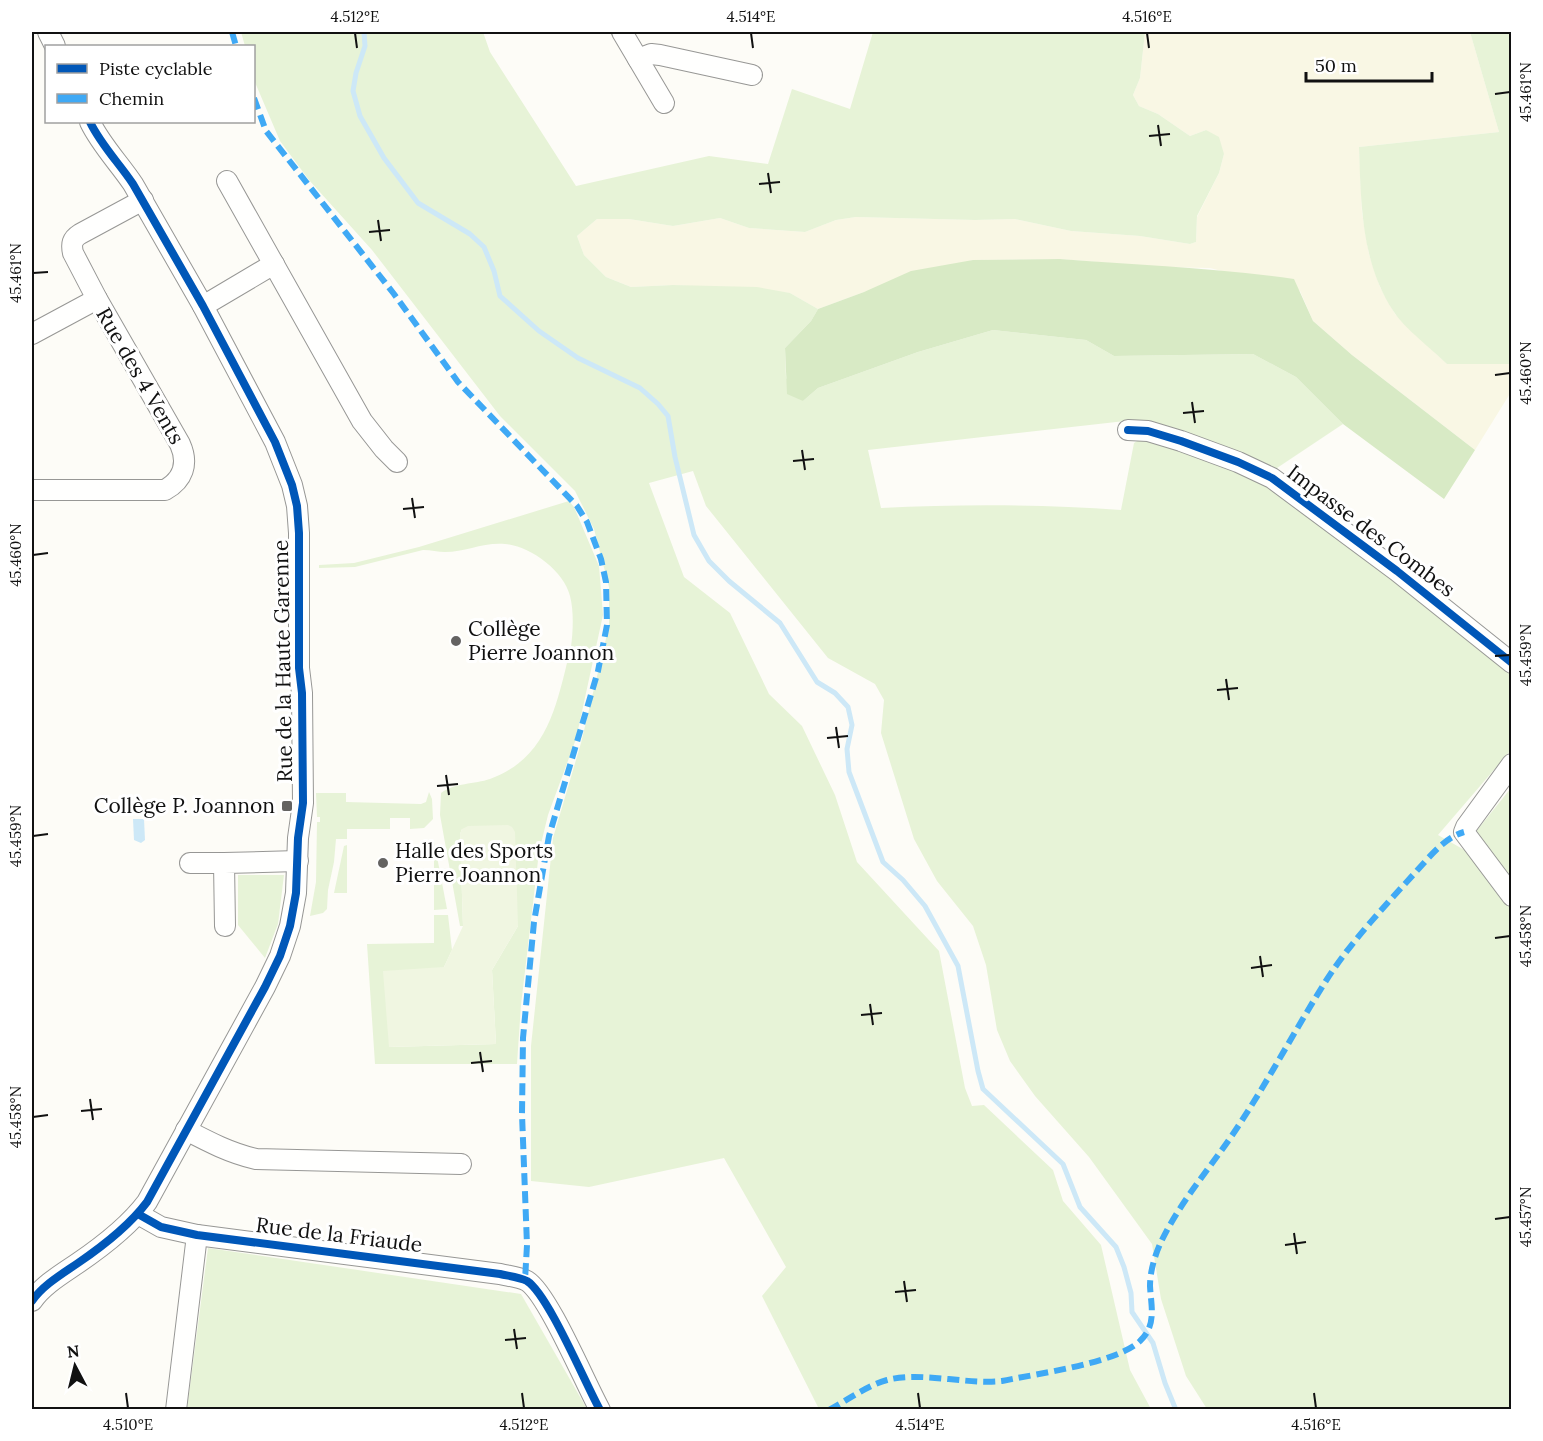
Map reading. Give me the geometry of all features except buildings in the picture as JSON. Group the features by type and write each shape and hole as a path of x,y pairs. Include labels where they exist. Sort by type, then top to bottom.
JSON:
{"street":[{"path":"622,32 664,103"},
{"path":"638,59 651,54 660,55 752,75"},
{"name":"Rue de la Haute Garenne","path":"91,123 143,200 275,442 292,485 299,533 299,668 302,693 303,803 298,838 295,901 290,926 280,956 147,1202 138,1214"},
{"path":"227,181 362,421 397,462"},
{"name":"Rue des 4 Vents","path":"32,490 165,490 179,480 183,472 185,462 180,444 73,253 72,242 80,234 143,200"},
{"path":"202,306 274,264"},
{"name":"Rue des 4 Vents","path":"32,334 97,299"},
{"name":"Impasse des Combes","path":"1128,430 1148,431 1181,441 1238,462 1272,478 1397,571 1512,663"},
{"path":"1512,764 1464,832 1512,896"},
{"path":"190,863 298,861"},
{"path":"224,862 225,926"},
{"path":"186,1130 236,1155 256,1159 461,1164"},
{"path":"32,1301 53,1280 80,1262 138,1214"},
{"name":"Rue de la Friaude","path":"138,1214 161,1227 197,1235 500,1274 525,1280 536,1289 545,1304 600,1410"},
{"path":"176,1410 197,1235"}],"shaded area":[{"path":"1145,32 1470,32 1499,132 1359,147 1362,213 1369,254 1380,287 1395,314 1447,364 1511,364 1511,392 1475,450 1352,355 1313,321 1300,291 1210,268 1159,267 1060,259 973,260 864,292 818,309 790,293 673,285 631,287 606,277 584,255 577,236 597,219 629,219 673,226 720,218 749,228 805,232 836,220 856,217 1015,219 1071,231 1140,236 1190,244 1196,242 1197,217 1219,173 1224,154 1206,130 1190,136 1158,114 1139,106 1133,95 1140,78"}],"green space":[{"path":"241,32 483,32 490,52 576,186 709,156 768,164 792,89 850,109 873,32 1145,32 1140,78 1133,95 1139,106 1158,114 1190,136 1206,130 1219,137 1224,154 1219,173 1197,216 1196,242 1190,244 1140,236 1071,231 1015,219 856,217 836,220 805,232 749,228 720,218 673,226 629,219 597,219 577,236 584,255 606,277 631,287 673,285 757,287 790,293 818,309 811,321 785,348 786,378 803,401 818,388 918,352 993,330 1086,340 1114,356 1253,354 1296,377 1343,424 1271,472 1125,421 868,450 881,508 1001,505 1121,510 1134,443 1145,436 1270,482 1408,586 1511,673 1511,750 1438,835 1468,852 1511,904 1511,1409 1207,1409 1186,1376 1161,1299 1152,1244 1089,1157 1035,1096 1010,1061 997,1030 986,965 973,926 937,881 914,839 881,733 884,700 875,684 828,658 706,506 693,471 649,483 684,577 730,613 769,694 802,726 835,795 857,862 939,951 965,1088 972,1106 984,1105 1053,1170 1063,1201 1101,1245 1130,1370 1151,1409 819,1409 762,1296 786,1267 724,1158 589,1187 531,1181 531,1046 553,838 581,743 609,626 609,587 594,529 575,491 500,416 372,250 309,180 280,141 255,82 255,45 245,45"},
{"path":"1470,32 1511,32 1511,364 1447,364 1405,325 1394,312 1375,274 1362,211 1359,147 1499,132"},
{"path":"1060,259 1206,269 1294,279 1313,321 1352,355 1475,450 1444,499 1343,424 1296,377 1253,354 1114,356 1086,340 993,330 918,352 818,388 803,401 787,394 785,348 811,321 818,309 911,271 973,260"},
{"path":"569,501 574,507 599,566 603,615 576,739 548,815 539,852 521,1005 517,1064 375,1064 367,944 434,943 434,915 448,915 452,950 444,967 389,1047 496,1044 492,970 518,926 462,829 460,834 463,926 460,926 440,815 441,793 458,785 490,779 510,769 526,757 538,742 555,707 566,667 572,641 572,608 567,587 545,561 525,549 505,544 490,544 452,552 423,550 355,567 319,568 319,565 354,563 419,547"},
{"path":"1511,788 1511,883 1474,834"},
{"path":"429,792 432,799 433,819 424,828 410,829 410,818 390,818 390,829 347,829 347,839 336,839 327,909 323,913 310,916 316,882 317,822 320,822 320,817 317,817 316,793 346,793 346,802 421,804 426,802"},
{"path":"508,825 515,832 518,926 492,970 496,1044 389,1047 383,971 444,967 463,926 460,834 462,829 468,826"},
{"path":"434,841 447,909 434,910"},
{"path":"347,845 347,893 334,893 344,846"},
{"path":"238,875 284,875 278,924 265,958 238,925"},
{"path":"208,1248 521,1294 587,1409 187,1409"}],"water":[{"path":"133,819 144,819 145,840 141,843 134,840"}],"waterway":[{"path":"364,32 365,46 353,91 360,116 384,158 418,203 470,234 484,247 494,271 500,296 539,331 578,358 640,388 658,404 668,416 675,457 694,535 709,561 729,581 780,623 817,682 835,693 848,707 852,725 847,749 849,772 883,862 903,880 925,906 958,966 983,1089 1063,1164 1080,1207 1116,1247 1131,1293 1132,1312 1153,1343 1176,1410"}],"marked path":[{"path":"232,32 236,45"},
{"path":"255,101 266,131 394,294 458,382 577,506 587,522 601,559 606,582 607,625 598,671 549,836 534,922 523,1038 522,1114 527,1245 525,1280"},
{"path":"829,1410 865,1389 887,1380 929,1377 1002,1381 1114,1356 1140,1341 1151,1322 1150,1280 1153,1263 1161,1242 1178,1212 1237,1128 1344,955 1430,856 1449,839 1464,832"}],"cycle path":[{"path":"32,1301 53,1280 115,1235 147,1202 265,987 280,956 290,926 296,893 298,838 303,803 302,693 299,668 299,533 297,506 292,485 275,442 203,306 133,184 90,123"},
{"path":"1128,430 1148,431 1181,441 1238,462 1272,478 1397,571 1512,663"},
{"path":"138,1214 161,1227 197,1235 500,1274 527,1281 536,1289 555,1320 600,1410"}],"place":[{"name":"Collège Pierre Joannon","path":"456,641"},
{"name":"Collège P. Joannon","path":"287,806"},
{"name":"Halle des Sports Pierre Joannon","path":"383,863"}]}
